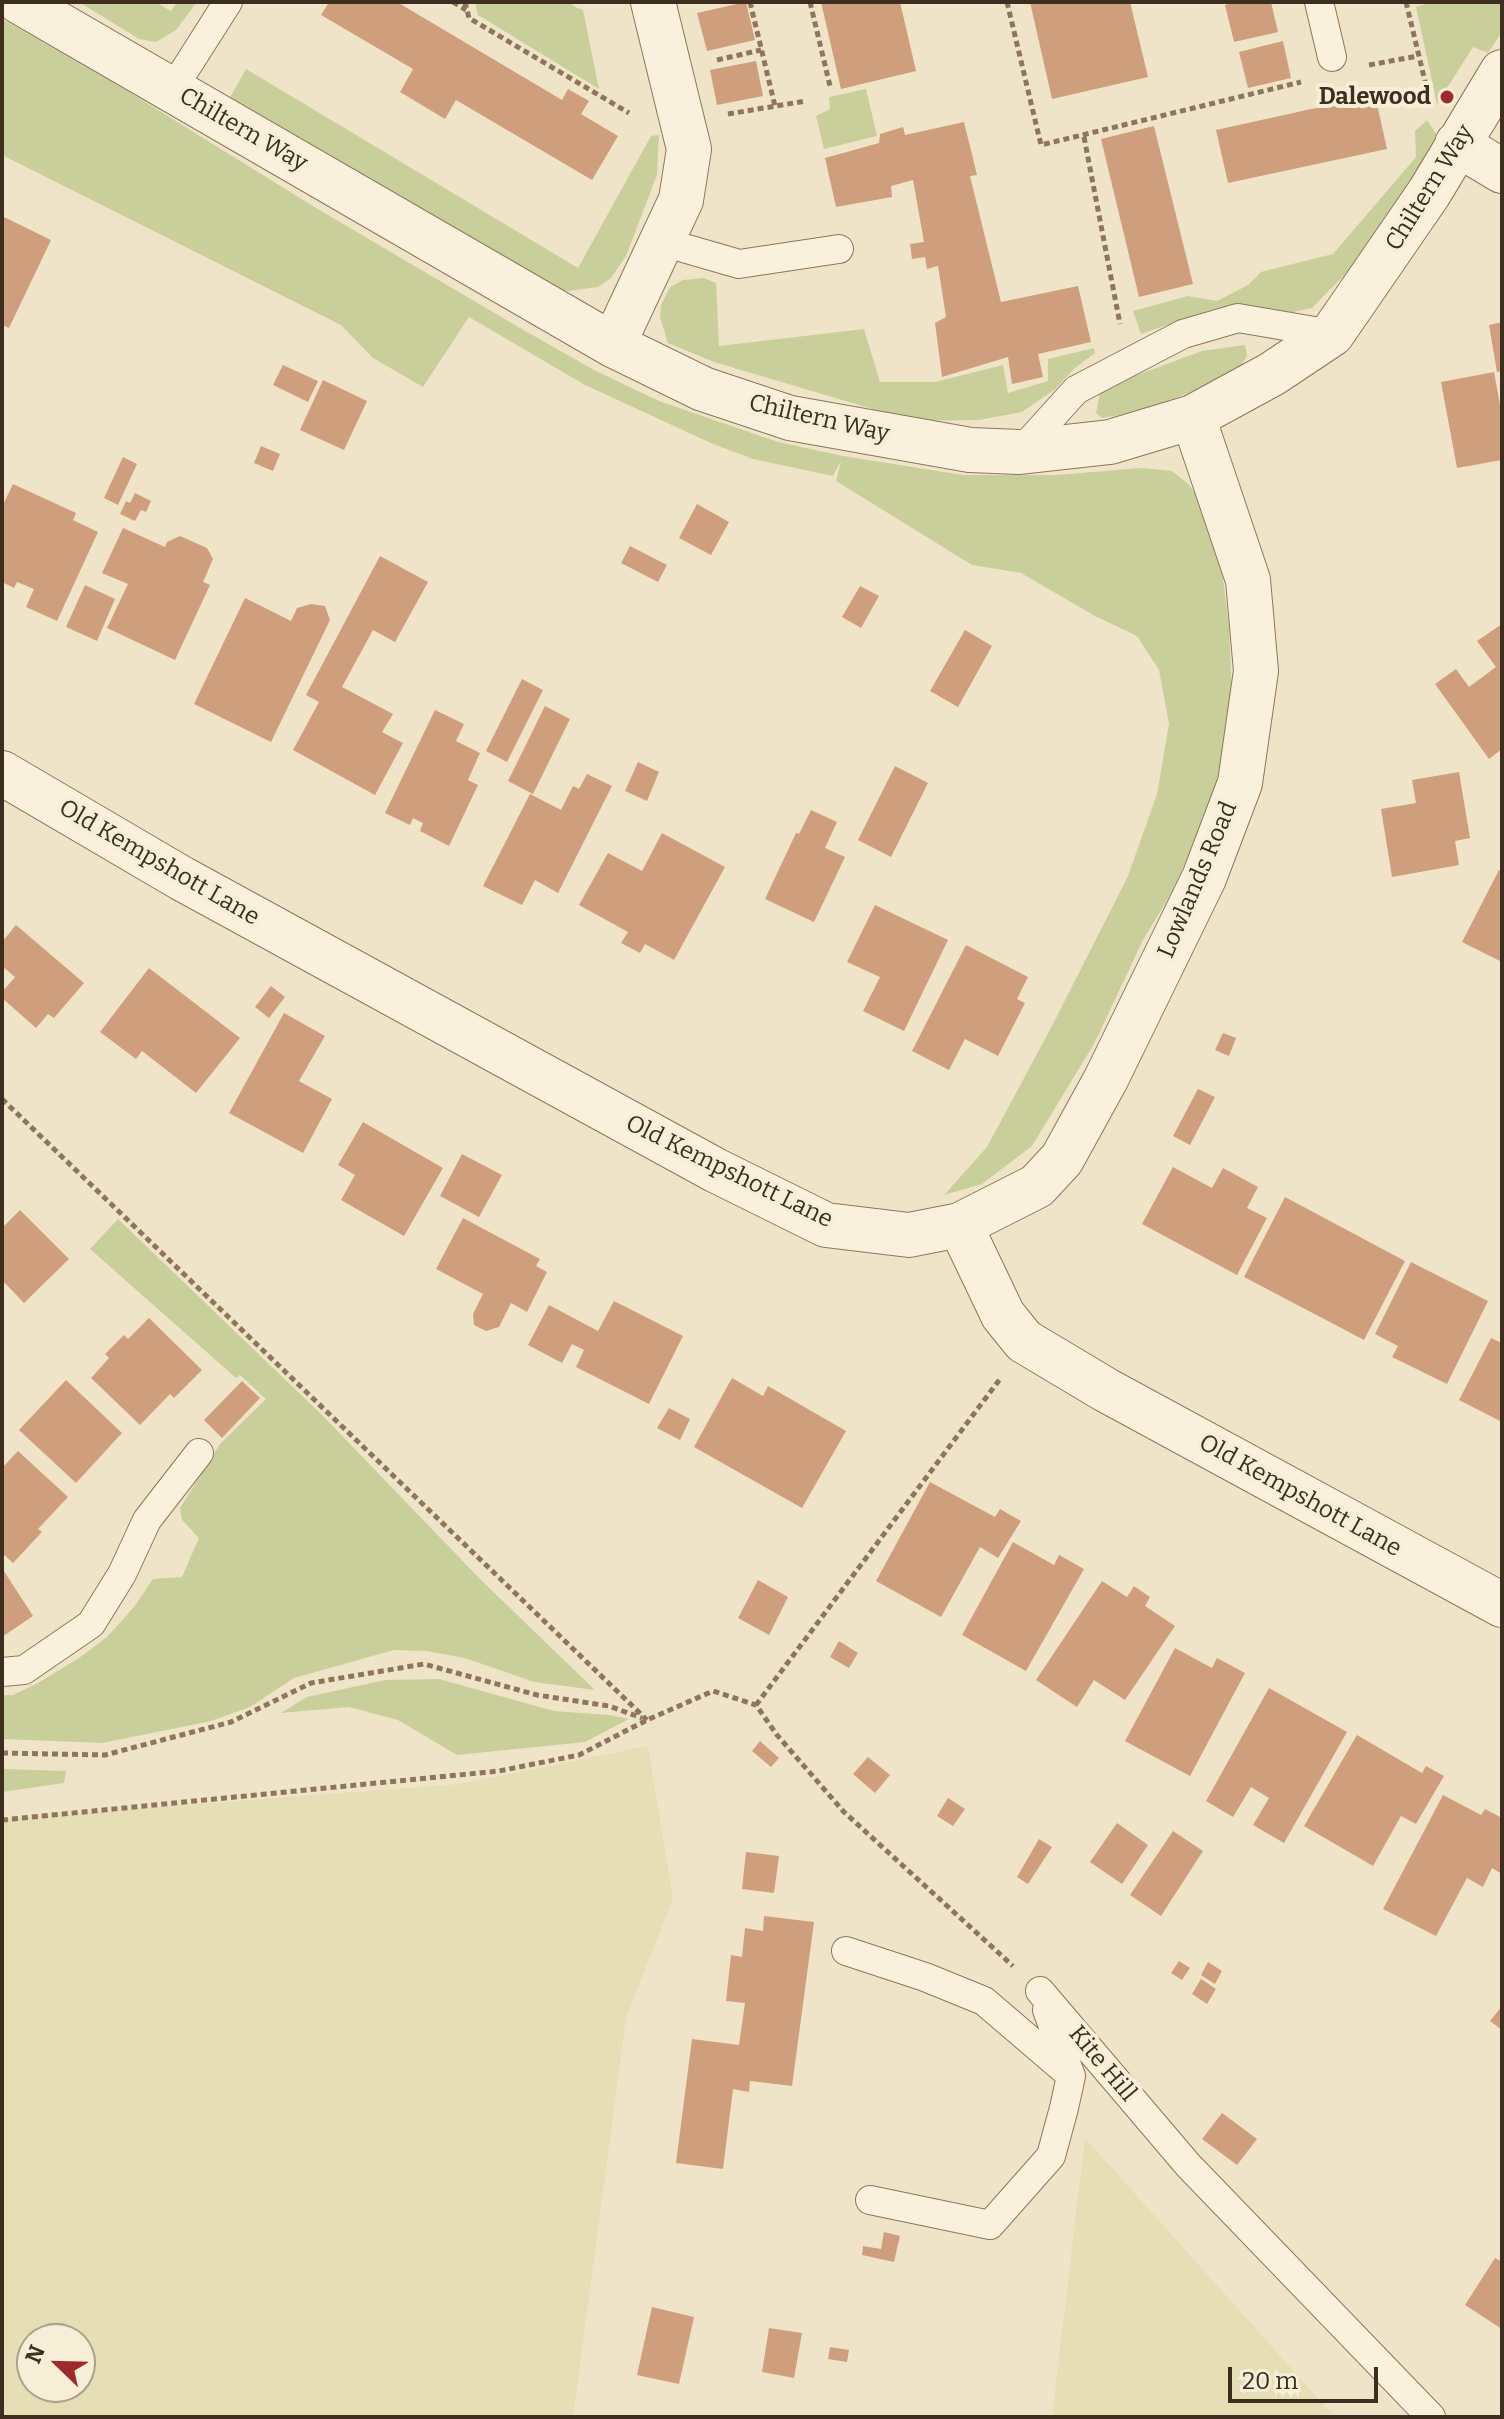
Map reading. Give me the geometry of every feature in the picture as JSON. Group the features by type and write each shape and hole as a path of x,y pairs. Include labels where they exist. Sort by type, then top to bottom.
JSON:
{"street":[{"name":"Chiltern Way","path":"20,2 613,345 703,389 790,418 970,450 1020,452 1110,442 1193,417 1272,374 1332,334 1406,228 1445,128 1502,72"},
{"path":"613,345 681,200 689,149 653,2"},
{"path":"1445,128 1502,171"},
{"name":"Lowlands Road","path":"960,1225 1037,1186 1062,1159 1106,1079 1204,878 1240,783 1256,671 1248,580 1193,417"},
{"name":"Old Kempshott Lane","path":"2,773 181,878 715,1170 826,1225 909,1235 960,1225 1003,1315 1024,1341 1106,1390 1502,1605"}],"lane":[{"path":"172,90 228,2"},
{"path":"1319,2 1332,57"},
{"path":"663,242 739,264 839,249"},
{"path":"1020,452 1076,390 1183,334 1238,318 1332,334"},
{"path":"2,1672 24,1670 91,1624 122,1574 147,1520 199,1453"},
{"path":"846,1951 925,1977 984,2001 1071,2076"},
{"name":"Kite Hill","path":"870,2200 990,2225 1051,2156 1071,2076 1040,1991"},
{"name":"Kite Hill","path":"1040,1991 1188,2165 1431,2417"}],"path":[{"path":"453,2 467,10"},
{"path":"465,2 469,18 639,119"},
{"path":"750,2 775,106"},
{"path":"810,2 830,86"},
{"path":"1007,2 1041,145 1309,80"},
{"path":"1406,2 1418,56 1445,128"},
{"path":"1360,68 1418,56"},
{"path":"718,116 806,101"},
{"path":"1084,137 1116,303"},
{"path":"2,1099 647,1720"},
{"path":"756,1705 1004,1374"},
{"path":"2,1753 105,1755 231,1722 311,1683 424,1664 537,1695 609,1706 647,1720"},
{"path":"2,1820 499,1771 579,1755 713,1691 756,1705 777,1735 844,1812 1040,1991"}],"shaded area":[{"path":"648,1746 673,1898 626,2018 573,2417 2,2417 2,1819 459,1784"},
{"path":"1085,2138 1335,2417 1052,2417"}],"green space":[{"path":"79,2 155,2 171,11 177,2 197,2 176,30 156,42 139,39"},
{"path":"475,2 572,2 573,6 583,10 599,89 478,15"},
{"path":"1432,2 1502,2 1502,32 1488,53 1473,47 1437,104 1416,7"},
{"path":"2,19 121,87 316,208 520,328 594,370 659,401 778,442 963,475 1056,475 1142,468 1172,471 1187,483 1199,497 1213,530 1223,579 1232,695 1224,754 1215,790 1174,889 1143,940 1094,1044 1032,1146 982,1184 944,1195 987,1147 1053,1024 1128,876 1157,794 1169,724 1159,670 1137,636 1095,616 1021,573 972,565 836,481 841,461 833,476 753,459 713,444 585,385 469,317 423,387 373,358 341,325 2,155"},
{"path":"246,69 578,268 651,136 659,135 657,175 626,256 611,278 598,287 567,291 557,289 228,101"},
{"path":"866,89 877,136 824,149 816,116 830,109 829,97"},
{"path":"1427,120 1438,137 1368,251 1312,308 1288,313 1243,308 1214,309 1141,334 1133,311 1188,296 1217,301 1248,285 1261,272 1333,254 1416,157 1415,131"},
{"path":"704,278 716,283 719,346 864,329 880,382 935,382 1003,365 1008,393 1048,381 1048,359 1094,348 1095,353 1054,390 1022,412 979,420 913,421 714,362 668,343 660,317 661,305 670,287 683,280"},
{"path":"1245,345 1247,356 1241,366 1201,388 1142,411 1102,418 1096,413 1100,393 1129,378 1202,351"},
{"path":"118,1219 324,1417 481,1580 595,1690 534,1682 465,1658 426,1651 394,1650 294,1678 250,1707 211,1721 102,1743 2,1739 2,1695 13,1695 38,1683 107,1637 134,1607 153,1579 182,1577 199,1538 182,1520 180,1508 220,1444 266,1399 240,1375 236,1378 90,1249"},
{"path":"439,1679 554,1711 629,1719 585,1742 457,1755 398,1720 349,1707 281,1713 307,1697 385,1680"},
{"path":"2,1769 66,1771 64,1783 2,1792"}],"building":[{"path":"329,2 397,2 562,100 568,89 589,101 581,114 618,136 592,180 456,100 445,119 400,92 413,69 321,15"},
{"path":"746,2 755,40 707,51 697,13"},
{"path":"821,2 900,2 916,71 841,89"},
{"path":"1030,2 1130,2 1148,77 1052,99"},
{"path":"1271,2 1278,32 1234,42 1225,5"},
{"path":"1283,41 1291,78 1248,88 1239,52"},
{"path":"756,61 763,96 717,105 710,70"},
{"path":"1375,95 1387,149 1228,183 1216,130"},
{"path":"964,122 977,175 970,176 1001,302 1078,286 1091,342 1038,354 1043,377 1012,384 1008,357 942,377 935,323 946,317 938,266 927,269 925,257 912,259 910,244 924,242 913,180 891,186 892,197 836,207 825,158 879,143 880,134 903,127 905,135"},
{"path":"1154,126 1193,284 1139,297 1101,139"},
{"path":"2,216 51,240 9,328 2,325"},
{"path":"1502,322 1502,371 1497,372 1489,325"},
{"path":"283,365 318,381 308,402 273,385"},
{"path":"1494,372 1502,416 1502,460 1457,468 1441,382"},
{"path":"323,380 367,401 344,450 300,430"},
{"path":"261,446 280,454 273,471 254,463"},
{"path":"123,457 137,464 118,505 104,498"},
{"path":"13,484 76,513 73,520 98,532 57,621 26,607 34,589 17,582 14,588 2,582 2,507"},
{"path":"135,493 151,501 146,512 141,510 135,521 120,514 126,501 130,503"},
{"path":"697,504 729,522 711,555 679,538"},
{"path":"123,528 165,547 167,542 180,536 207,548 213,559 203,582 210,585 175,660 107,628 128,584 102,573"},
{"path":"630,546 667,565 658,582 621,563"},
{"path":"380,556 428,582 395,642 373,630 342,687 393,714 382,732 403,743 375,795 293,750 319,702 306,695"},
{"path":"85,585 115,599 97,641 66,627"},
{"path":"860,586 879,596 861,628 842,617"},
{"path":"245,598 291,621 297,608 311,604 325,606 330,620 271,742 194,704"},
{"path":"1502,624 1502,749 1489,759 1435,684 1456,669 1469,687 1496,667 1477,641"},
{"path":"965,630 992,646 958,707 930,691"},
{"path":"522,679 543,690 507,762 486,751"},
{"path":"545,706 570,719 533,794 508,781"},
{"path":"435,710 464,724 456,741 480,753 468,780 478,785 449,846 420,831 423,823 413,818 410,825 385,813"},
{"path":"638,762 659,772 647,801 625,791"},
{"path":"895,766 928,783 891,857 858,840"},
{"path":"1459,772 1470,838 1455,841 1459,865 1392,877 1381,809 1416,803 1412,780"},
{"path":"587,774 612,786 558,893 535,880 522,905 483,886 530,794 561,810 573,786 579,789"},
{"path":"811,810 837,822 825,848 845,857 814,922 765,899 796,833 799,834"},
{"path":"662,833 725,867 674,960 645,944 640,953 621,943 628,932 579,905 608,853 642,871"},
{"path":"1499,870 1502,871 1502,962 1462,942"},
{"path":"875,905 948,940 904,1031 863,1011 880,977 847,962"},
{"path":"16,925 84,983 54,1018 48,1014 36,1028 2,998 2,992 15,977 2,966 2,942"},
{"path":"966,945 1028,977 1017,999 1025,1003 998,1056 965,1039 949,1070 912,1051"},
{"path":"149,968 240,1038 196,1093 142,1051 136,1059 100,1032"},
{"path":"271,986 285,997 269,1018 255,1007"},
{"path":"284,1013 325,1036 299,1081 332,1099 303,1153 229,1113"},
{"path":"1223,1033 1236,1038 1229,1056 1215,1050"},
{"path":"1198,1089 1215,1097 1190,1145 1173,1136"},
{"path":"363,1122 443,1168 404,1236 341,1200 355,1175 338,1165"},
{"path":"462,1154 502,1175 479,1217 440,1196"},
{"path":"1173,1167 1212,1188 1223,1168 1258,1187 1247,1208 1267,1218 1237,1275 1142,1224"},
{"path":"1285,1197 1405,1261 1364,1340 1244,1277"},
{"path":"20,1210 69,1259 24,1303 2,1280 2,1228"},
{"path":"463,1218 540,1259 536,1266 547,1272 527,1312 511,1303 499,1327 486,1331 474,1325 473,1314 483,1294 436,1269"},
{"path":"1411,1262 1488,1301 1447,1384 1392,1357 1398,1346 1375,1334"},
{"path":"614,1301 683,1336 649,1404 576,1367 584,1350 572,1344 562,1363 528,1345 549,1305 598,1331"},
{"path":"149,1318 202,1370 174,1398 170,1394 140,1425 91,1378 109,1358 105,1354 124,1335 128,1339"},
{"path":"1491,1338 1502,1343 1502,1422 1459,1400"},
{"path":"732,1378 763,1396 768,1386 846,1431 802,1508 694,1447"},
{"path":"66,1380 122,1433 76,1483 19,1430"},
{"path":"242,1381 260,1398 222,1438 204,1420"},
{"path":"669,1408 690,1419 680,1440 657,1428"},
{"path":"18,1451 68,1497 38,1529 42,1532 13,1563 2,1553 2,1468"},
{"path":"930,1482 995,1517 1000,1509 1021,1521 998,1558 980,1547 941,1617 876,1581"},
{"path":"1013,1542 1054,1565 1059,1555 1084,1569 1026,1671 962,1635"},
{"path":"2,1568 33,1616 2,1637"},
{"path":"758,1580 788,1597 769,1635 738,1618"},
{"path":"1102,1581 1127,1597 1134,1586 1150,1597 1145,1606 1175,1626 1125,1700 1094,1680 1077,1707 1036,1680"},
{"path":"839,1641 858,1653 849,1668 830,1657"},
{"path":"1175,1648 1212,1668 1217,1658 1245,1673 1190,1776 1125,1741"},
{"path":"1269,1688 1347,1732 1284,1843 1253,1825 1269,1798 1251,1787 1233,1817 1206,1801"},
{"path":"1357,1735 1422,1773 1426,1766 1444,1776 1416,1824 1401,1816 1373,1866 1304,1826"},
{"path":"760,1741 779,1758 771,1767 752,1751"},
{"path":"868,1757 890,1775 875,1793 853,1774"},
{"path":"1443,1795 1481,1815 1485,1809 1502,1818 1502,1874 1492,1868 1483,1887 1467,1878 1436,1936 1383,1909"},
{"path":"948,1798 965,1809 953,1826 937,1816"},
{"path":"1117,1823 1148,1845 1122,1884 1090,1862"},
{"path":"1173,1831 1203,1851 1161,1916 1130,1895"},
{"path":"1039,1839 1052,1847 1028,1884 1017,1877"},
{"path":"746,1852 779,1856 774,1893 742,1889"},
{"path":"764,1916 814,1922 792,2086 750,2081 749,2092 733,2089 723,2169 676,2163 692,2039 739,2045 745,2003 726,2001 731,1955 742,1957 745,1928 763,1931"},
{"path":"1179,1961 1190,1968 1182,1980 1171,1973"},
{"path":"1208,1962 1222,1971 1215,1984 1201,1975"},
{"path":"1201,1979 1216,1989 1207,2004 1192,1994"},
{"path":"1502,2006 1502,2030 1490,2021"},
{"path":"1222,2113 1257,2139 1237,2165 1202,2139"},
{"path":"884,2232 900,2236 894,2262 862,2255 863,2246 881,2249"},
{"path":"1495,2258 1502,2262 1502,2329 1465,2305"},
{"path":"652,2307 694,2317 679,2384 637,2375"},
{"path":"769,2328 802,2333 794,2378 762,2372"},
{"path":"830,2347 849,2350 847,2362 828,2359"}],"place":[{"name":"Dalewood","path":"1447,97"}]}
